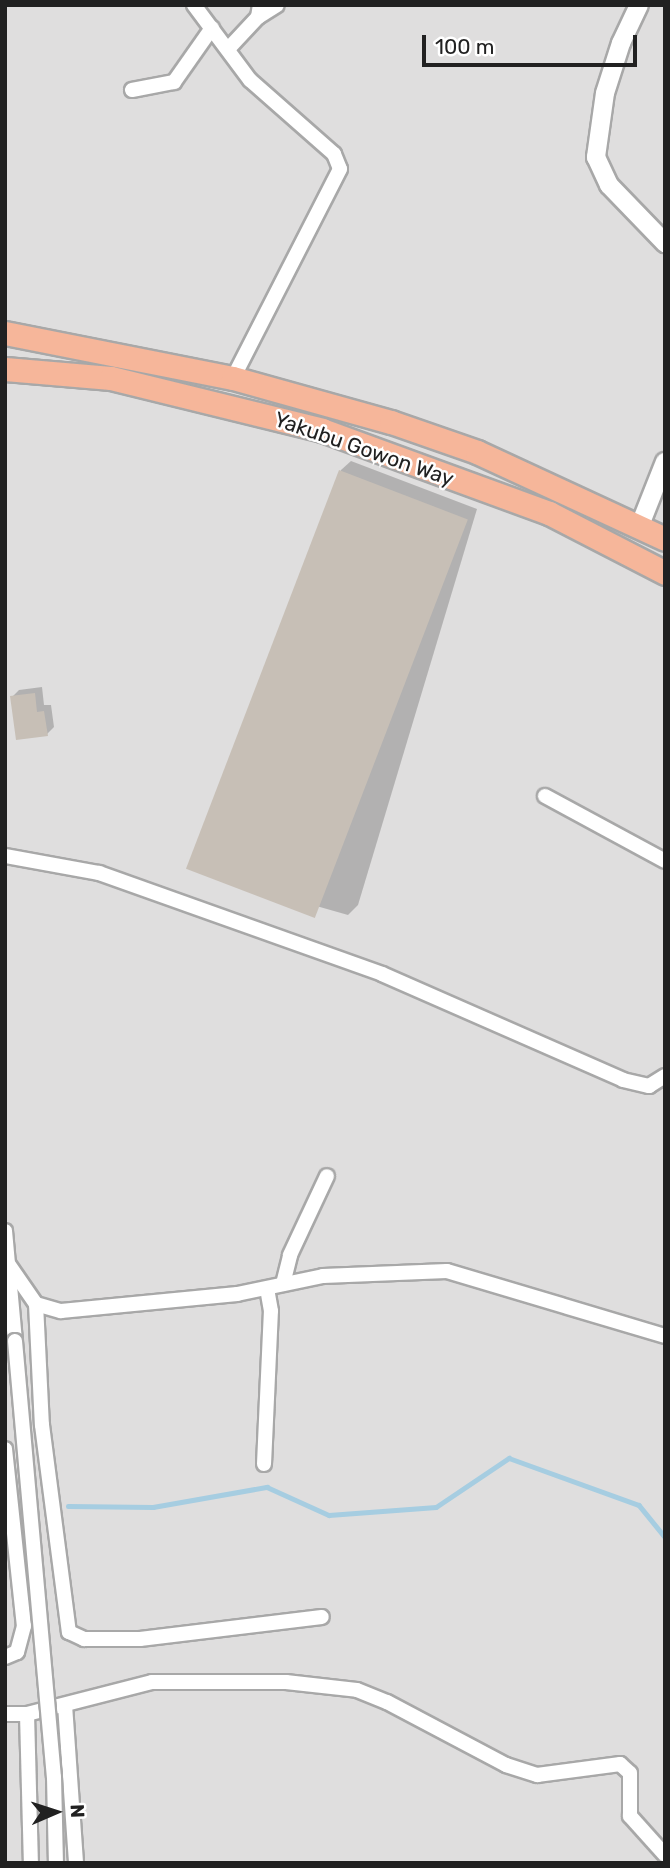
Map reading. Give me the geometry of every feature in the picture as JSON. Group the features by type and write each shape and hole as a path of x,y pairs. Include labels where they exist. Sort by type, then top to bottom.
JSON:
{"highway":[{"name":"Yakubu Gowon Way","path":"5,333 233,378 477,452 665,539"},
{"name":"Yakubu Gowon Way","path":"5,369 111,378 322,430 549,513 665,573"}],"street":[{"path":"194,5 229,48 250,80 334,154 340,169 233,378"},
{"path":"229,48 259,11 277,5"},
{"path":"639,5 621,43 605,93 596,157 609,186 665,243"},
{"path":"132,90 174,82 212,28"},
{"path":"640,526 665,462"},
{"path":"545,796 665,861"},
{"path":"5,856 99,873 382,974 623,1080 649,1086 665,1076"},
{"path":"283,1284 290,1255 327,1176"},
{"path":"5,1231 54,1777 56,1863"},
{"path":"5,1282 9,1265"},
{"path":"9,1265 36,1304 41,1413 69,1632 84,1639 140,1639 322,1617"},
{"path":"36,1304 61,1311 96,1309 267,1288 323,1276 447,1271 665,1336"},
{"path":"264,1464 271,1311 267,1288"},
{"path":"5,1449 24,1626 17,1652 5,1657"},
{"path":"5,1714 27,1714 65,1706 152,1682 286,1682 357,1690 387,1702 506,1765 537,1775 620,1764 630,1773 630,1816 665,1855"},
{"path":"65,1706 76,1863"},
{"path":"27,1714 32,1863"}],"shaded area":[{"path":"5,5 665,5 665,1863 5,1863"}],"building":[{"path":"339,470 468,519 315,918 186,869"},
{"path":"35,693 37,712 44,711 48,736 16,740 10,696"}],"waterway":[{"path":"68,1506 153,1507 267,1487 329,1515 436,1507 509,1458 639,1505 665,1537"}]}
